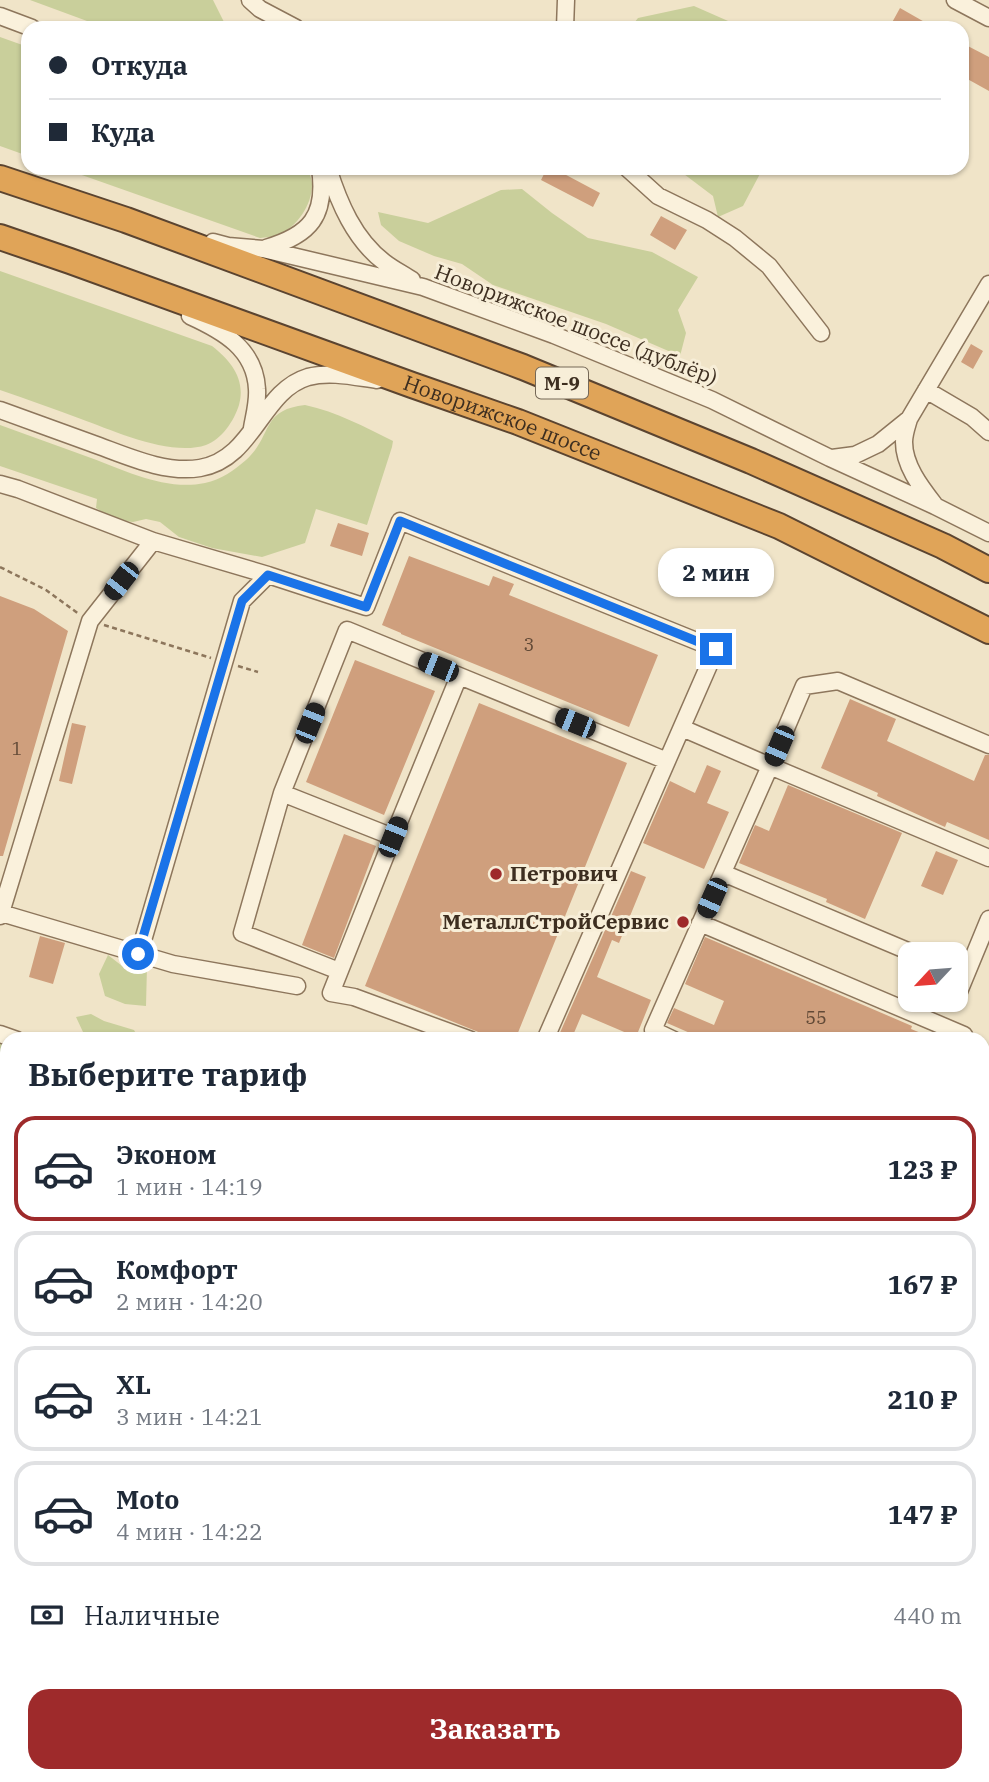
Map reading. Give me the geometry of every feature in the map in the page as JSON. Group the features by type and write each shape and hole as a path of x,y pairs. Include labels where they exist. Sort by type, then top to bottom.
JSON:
{"highway":[{"name":"М-9","path":"0,178 126,220 523,368 764,466 943,546 989,570"},
{"name":"Новорижское шоссе","path":"0,237 518,422 779,526 989,631"}],"street":[{"path":"250,0 260,9 283,21"},
{"path":"565,21 566,0"},
{"path":"955,0 989,18"},
{"path":"0,16 21,24"},
{"path":"263,249 285,242 312,223 320,206 321,175"},
{"path":"330,175 354,230 383,261 423,287"},
{"path":"635,175 658,196 707,220 735,238 769,266 821,332"},
{"name":"Новорижское шоссе (дублёр)","path":"126,220 228,246 263,249 423,287 554,335 712,400 989,533"},
{"name":"М-9","path":"70,261 214,327 234,341 247,355 256,381 257,398 251,433"},
{"path":"935,506 919,485 908,463 904,441 909,419 989,284"},
{"name":"М-9","path":"0,410 137,459 185,470 202,468 221,461 236,451 275,400 306,377 323,374 412,385"},
{"path":"926,390 972,416 989,432"},
{"path":"830,458 855,455 878,444 909,419"},
{"path":"0,484 153,541 361,606"},
{"path":"339,971 242,933 282,793 400,521 716,649 548,1032"},
{"path":"153,541 90,621 0,915 173,964 297,986"},
{"path":"138,954 242,601 268,575"},
{"path":"351,632 667,761"},
{"path":"449,1032 354,997 331,993 459,676"},
{"path":"657,1032 653,1030 804,685 838,681 989,745"},
{"path":"682,728 989,858"},
{"path":"282,793 393,837"},
{"path":"723,873 898,947"},
{"path":"968,960 989,919"},
{"path":"700,923 959,1032"},
{"path":"944,1026 950,1012"}],"path":[{"path":"0,567 46,590 90,621 258,672"}],"green space":[{"path":"30,0 213,0 224,21 87,21"},
{"path":"694,6 728,21 636,21 638,18"},
{"path":"0,37 21,44 21,154 0,146"},
{"path":"82,175 310,175 311,193 302,215 291,227 278,235 260,238"},
{"path":"685,175 759,175 743,206 718,217 713,196"},
{"path":"522,189 588,238 652,252 698,277 678,310 686,333 680,356 606,324 493,285 462,264 399,241 381,225 378,212 428,223 501,190"},
{"path":"0,271 212,346 231,364 239,379 241,396 231,423 222,434 206,445 176,448 126,436 0,390"},
{"path":"305,405 361,425 393,441 392,447 367,525 316,509 305,543 262,557 212,548 179,537 160,522 146,519 133,522 115,520 96,508 97,499 0,466 0,425 146,478 190,485 211,482 246,460 274,418 281,412"},
{"path":"108,955 126,969 147,966 146,1006 125,1004 105,996 99,974"},
{"path":"91,1014 135,1032 83,1032 76,1017"}],"building":[{"path":"900,8 923,21 893,21"},
{"path":"969,47 989,57 989,91 969,80"},
{"path":"544,175 566,175 600,193 593,207 541,180"},
{"path":"661,216 687,230 675,250 650,235"},
{"path":"971,344 983,351 973,369 961,362"},
{"path":"338,523 369,533 362,556 330,546"},
{"path":"409,556 489,586 493,576 514,584 509,595 658,655 629,727 382,625"},
{"path":"0,596 34,609 68,631 3,856 0,856"},
{"path":"355,660 435,691 384,815 306,782"},
{"path":"850,699 896,719 887,741 974,781 985,755 989,755 989,840 947,822 945,827 821,768"},
{"name":"Петрович","path":"479,703 627,763 518,1032 478,1032 365,986"},
{"path":"72,723 86,726 72,784 59,781"},
{"path":"707,765 721,771 707,803 729,812 704,869 643,843 670,781 695,793"},
{"path":"788,785 902,833 865,919 826,902 827,899 739,863 755,825 769,831"},
{"path":"344,834 376,846 334,958 302,945"},
{"path":"936,851 958,860 943,895 921,886"},
{"path":"631,871 646,877 619,943 612,940 597,977 651,1000 638,1032 624,1032 582,1014 574,1032 560,1032"},
{"path":"40,936 65,943 53,984 29,977"},
{"path":"705,937 912,1026 911,1029 918,1032 688,1032 667,1023 674,1008 714,1025 724,1001 685,984"}],"place":[{"name":"Петрович","path":"496,874"},
{"name":"МеталлСтройСервис","path":"683,922"}],"route":[{"path":"138,954 242,601 268,575 366,607 400,521 716,649"}]}
